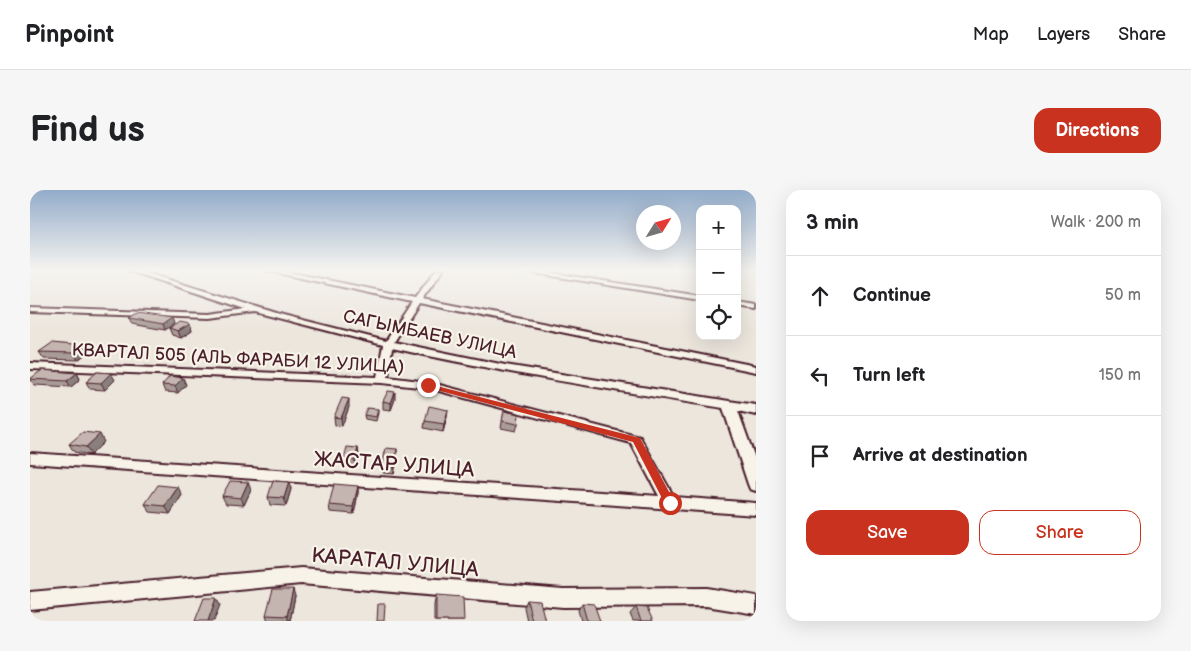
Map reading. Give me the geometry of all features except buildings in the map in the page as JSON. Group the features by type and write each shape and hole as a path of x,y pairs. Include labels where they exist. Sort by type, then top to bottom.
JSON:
{"main road":[{"path":"756,410 729,405 756,484"}],"street":[{"name":"САГЫМБАЕВ УЛИЦА","path":"194,290 257,310 388,344 729,405"},
{"path":"364,290 756,369"},
{"path":"382,380 388,344 424,290"},
{"path":"649,290 696,297"},
{"path":"741,305 756,307"},
{"path":"30,310 210,316 257,310"},
{"name":"КВАРТАЛ 505 (АЛЬ ФАРАБИ 12 УЛИЦА)","path":"30,366 382,380 428,385 636,440 670,503"},
{"name":"ЖАСТАР УЛИЦА","path":"30,458 756,509"},
{"name":"КАРАТАЛ УЛИЦА","path":"30,601 301,576 564,598 706,597 756,605"}],"route":[{"path":"428,385 636,440 670,503"}]}
